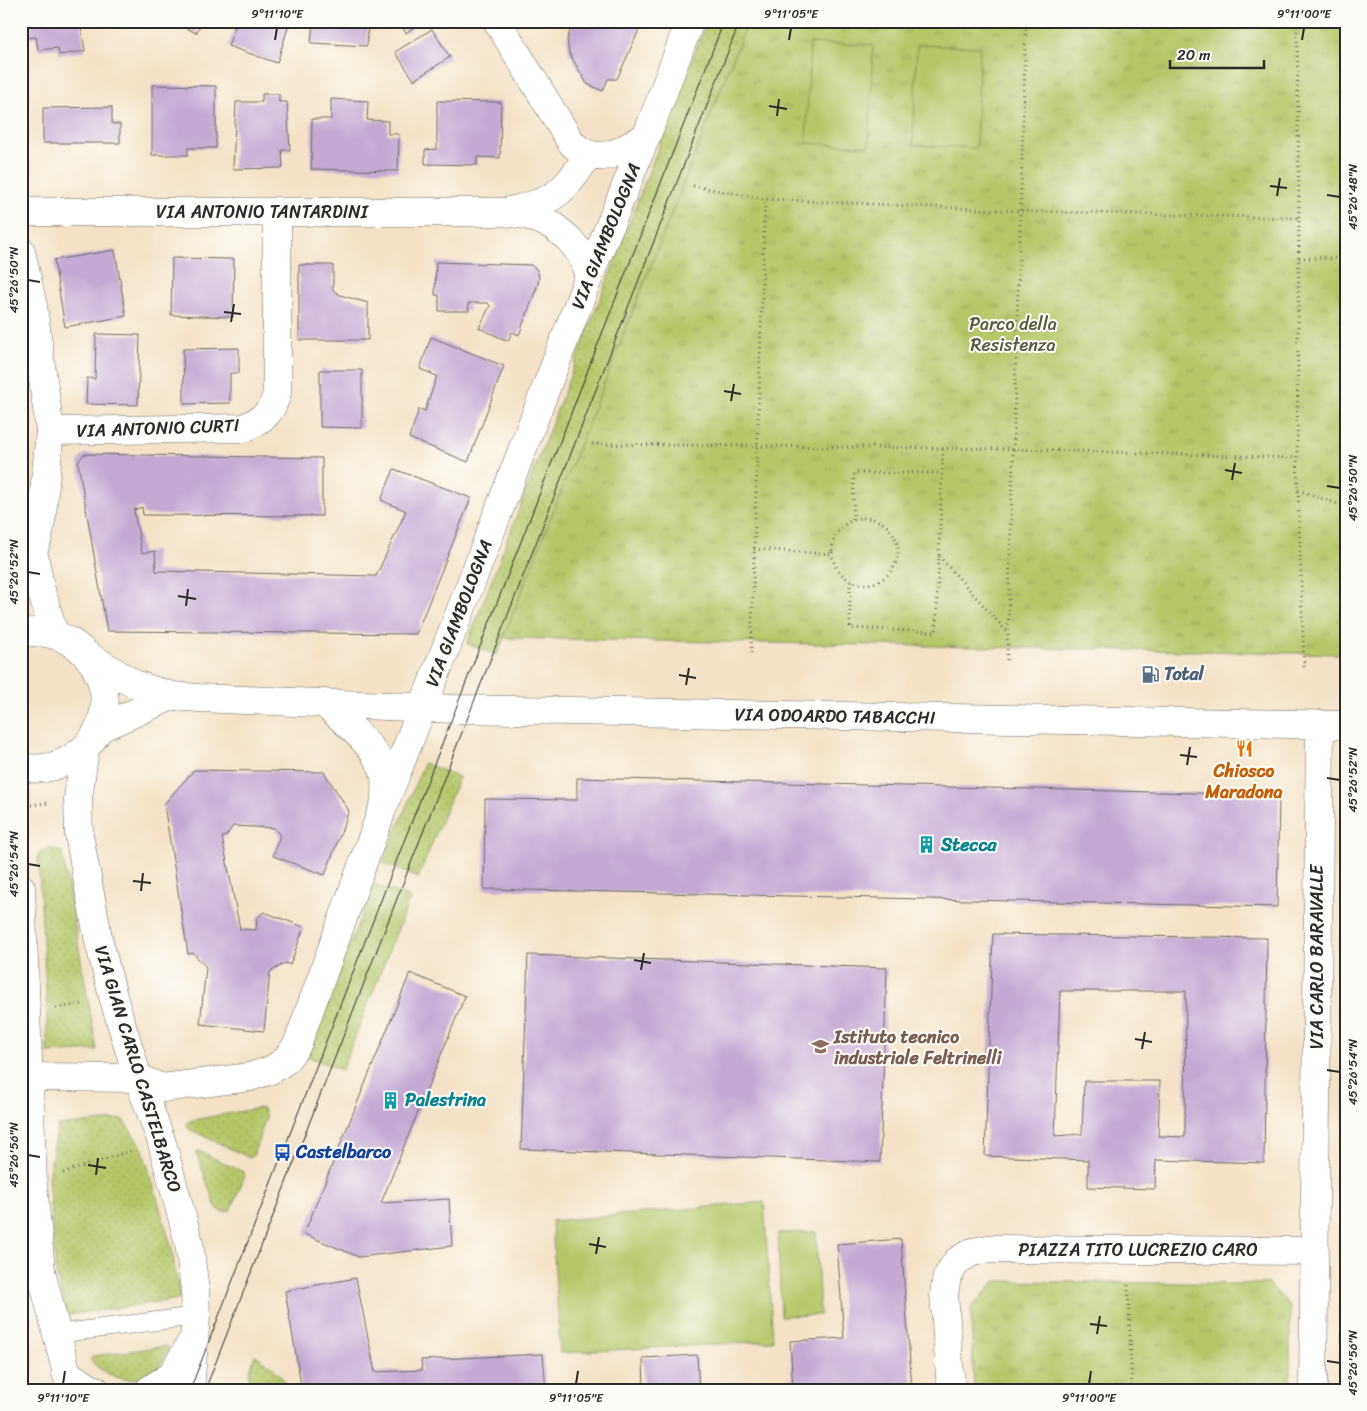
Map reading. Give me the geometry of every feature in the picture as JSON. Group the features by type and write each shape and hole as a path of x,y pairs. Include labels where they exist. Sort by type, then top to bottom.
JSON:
{"street":[{"path":"497,21 571,142 578,150 588,155 606,156 629,147 646,135"},
{"name":"VIA GIAMBOLOGNA","path":"138,1078 162,1088 250,1077 271,1070 285,1061 296,1045 384,802 690,21"},
{"name":"VIA ANTONIO TANTARDINI","path":"503,212 536,205 555,195 569,184 588,155"},
{"name":"VIA ANTONIO CURTI","path":"50,431 244,428 264,418 275,402 277,393 278,211"},
{"name":"VIA ANTONIO TANTARDINI","path":"21,212 503,212 528,215 552,225 569,239 581,254 589,276"},
{"path":"21,251 33,306 50,431 38,538 27,555 41,590 54,634 36,631 21,633"},
{"name":"VIA ODOARDO TABACCHI","path":"54,634 70,640 88,655 134,684 172,696 422,708 1333,725"},
{"name":"VIA GIAN CARLO CASTELBARCO","path":"88,655 98,671 103,688 104,705 91,739 78,799 79,835 99,942 114,1000 138,1078 161,1140 189,1244 195,1290 195,1326 190,1390"},
{"name":"VIA ODOARDO TABACCHI","path":"21,767 36,769 61,764 91,739 172,696"},
{"path":"324,703 362,738 375,754 385,776 384,802"},
{"name":"VIA CARLO BARAVALLE","path":"1314,1251 1333,725"},
{"path":"21,888 25,1077 33,1184 31,1268 56,1334 68,1381 96,1390"},
{"path":"25,1077 138,1078"},
{"name":"PIAZZA TITO LUCREZIO CARO","path":"951,1390 944,1294 947,1278 957,1261 972,1252 988,1249 1314,1251"},
{"path":"1313,1390 1314,1251"},
{"path":"149,1390 171,1376 195,1326"}],"lane":[{"path":"56,1334 195,1326"}],"path":[{"path":"1007,660 1026,21"},
{"path":"1297,21 1299,218 1297,458 1304,667"},
{"path":"693,186 765,199 1020,211 1299,218"},
{"path":"751,653 765,199"},
{"path":"1299,258 1346,258"},
{"path":"592,444 1014,449 1297,458"},
{"path":"850,581 850,628 936,632 943,448"},
{"path":"853,520 854,473 942,474"},
{"path":"1298,490 1346,507"},
{"path":"863,518 884,524 892,532 897,542 898,553 896,563 890,573 882,580 872,584 850,581 837,570 832,554 832,543 837,534 853,520 863,518"},
{"path":"754,549 832,554"},
{"path":"939,556 1008,633"},
{"path":"31,805 47,803"},
{"path":"55,1008 87,1003"},
{"path":"58,1175 142,1147"},
{"path":"1128,1285 1132,1390"}],"green space":[{"path":"707,21 748,21 497,655 467,644"},
{"name":"Parco della Resistenza","path":"748,21 1346,21 1346,654 503,638"},
{"path":"810,43 873,45 869,146 806,143"},
{"path":"917,45 980,47 976,148 913,145"},
{"path":"21,397 29,455 21,515"},
{"path":"424,763 459,777 418,878 383,863"},
{"path":"49,848 62,852 97,1050 47,1053 47,1009 38,855"},
{"path":"374,884 410,898 342,1070 306,1056"},
{"path":"259,1108 263,1109 266,1117 253,1156 250,1158 189,1129 187,1125 188,1122 193,1120"},
{"path":"122,1119 142,1147 172,1249 180,1299 67,1315 56,1273 48,1178 58,1126"},
{"path":"199,1151 243,1172 245,1175 231,1210 222,1212 215,1205 196,1152"},
{"path":"764,1202 773,1341 560,1353 552,1221"},
{"path":"816,1232 820,1315 781,1316 778,1233"},
{"path":"995,1281 1269,1284 1290,1306 1290,1390 974,1390 971,1308"},
{"path":"166,1346 168,1349 160,1365 150,1374 132,1379 123,1379 105,1372 90,1360 93,1356"},
{"path":"255,1355 279,1374 288,1390 251,1390 249,1373"}],"building":[{"path":"24,21 80,21 85,51 59,55 58,48 38,50 36,37 26,38"},
{"path":"173,21 202,21 196,33"},
{"path":"229,21 290,21 277,63 228,46 235,27 228,24"},
{"path":"313,21 368,21 367,46 311,43"},
{"path":"398,21 423,21 406,33"},
{"path":"574,21 643,21 617,79 608,79 603,91 587,84 569,53 567,39"},
{"path":"432,29 450,57 414,80 395,52"},
{"path":"152,85 216,86 216,148 188,148 188,155 152,155"},
{"path":"262,94 279,94 279,102 287,102 290,150 282,150 283,168 233,169 236,102 262,102"},
{"path":"331,99 368,101 367,120 388,121 388,134 399,134 398,171 311,169 312,119 331,119"},
{"path":"437,101 501,102 500,158 477,157 477,165 425,164 425,150 437,149"},
{"path":"112,107 112,124 120,124 120,143 43,143 43,108"},
{"path":"115,250 126,316 65,327 54,260"},
{"path":"172,258 234,259 233,317 171,315"},
{"path":"436,262 531,265 537,270 538,284 519,335 512,332 508,341 479,328 490,306 488,303 468,303 469,311 439,311 439,295 435,295"},
{"path":"299,265 333,265 333,290 340,295 368,303 368,340 299,340"},
{"path":"96,334 140,335 138,405 86,404 87,378 95,379"},
{"path":"431,337 504,366 468,462 409,438 419,409 425,411 437,376 420,369"},
{"path":"239,348 239,373 230,373 230,403 184,404 183,349"},
{"path":"320,370 362,370 362,428 320,427"},
{"path":"84,454 322,458 322,516 143,515 142,507 134,510 142,553 155,551 156,571 376,576 406,511 381,500 394,469 471,498 416,634 107,631 78,462"},
{"path":"194,770 324,772 349,811 325,875 273,856 280,835 274,828 233,826 226,836 222,837 240,929 256,930 257,918 264,912 304,927 290,965 286,963 270,972 264,1031 200,1024 206,967 193,953 188,954 164,804"},
{"name":"Stecca","path":"577,778 1279,795 1277,907 484,889 485,799 577,800"},
{"path":"993,934 1267,938 1264,1163 1156,1160 1155,1189 1088,1187 1088,1160 985,1156","holes":["1060,991 1186,991 1185,1137 1158,1136 1160,1081 1084,1081 1082,1134 1055,1136"]},
{"path":"528,955 887,968 880,1162 521,1149"},
{"name":"Palestrina","path":"410,973 465,996 381,1203 449,1199 452,1246 359,1257 304,1234"},
{"path":"1344,1074 1346,1074 1346,1390 1341,1390"},
{"path":"901,1239 912,1390 793,1390 790,1341 844,1338 837,1244"},
{"path":"356,1278 375,1372 422,1370 421,1360 543,1354 546,1390 302,1390 285,1291"},
{"path":"697,1355 699,1390 644,1390 643,1358"}],"tram line":[{"path":"190,1390 724,21"},
{"path":"205,1390 740,21"}],"place":[{"name":"Total","path":"1150,674"},
{"name":"Chiosco Maradona","path":"1244,748"},
{"name":"Stecca","path":"927,845"},
{"name":"Istituto tecnico industriale Feltrinelli","path":"820,1047"},
{"name":"Palestrina","path":"391,1100"},
{"name":"Castelbarco","path":"282,1152"}]}
